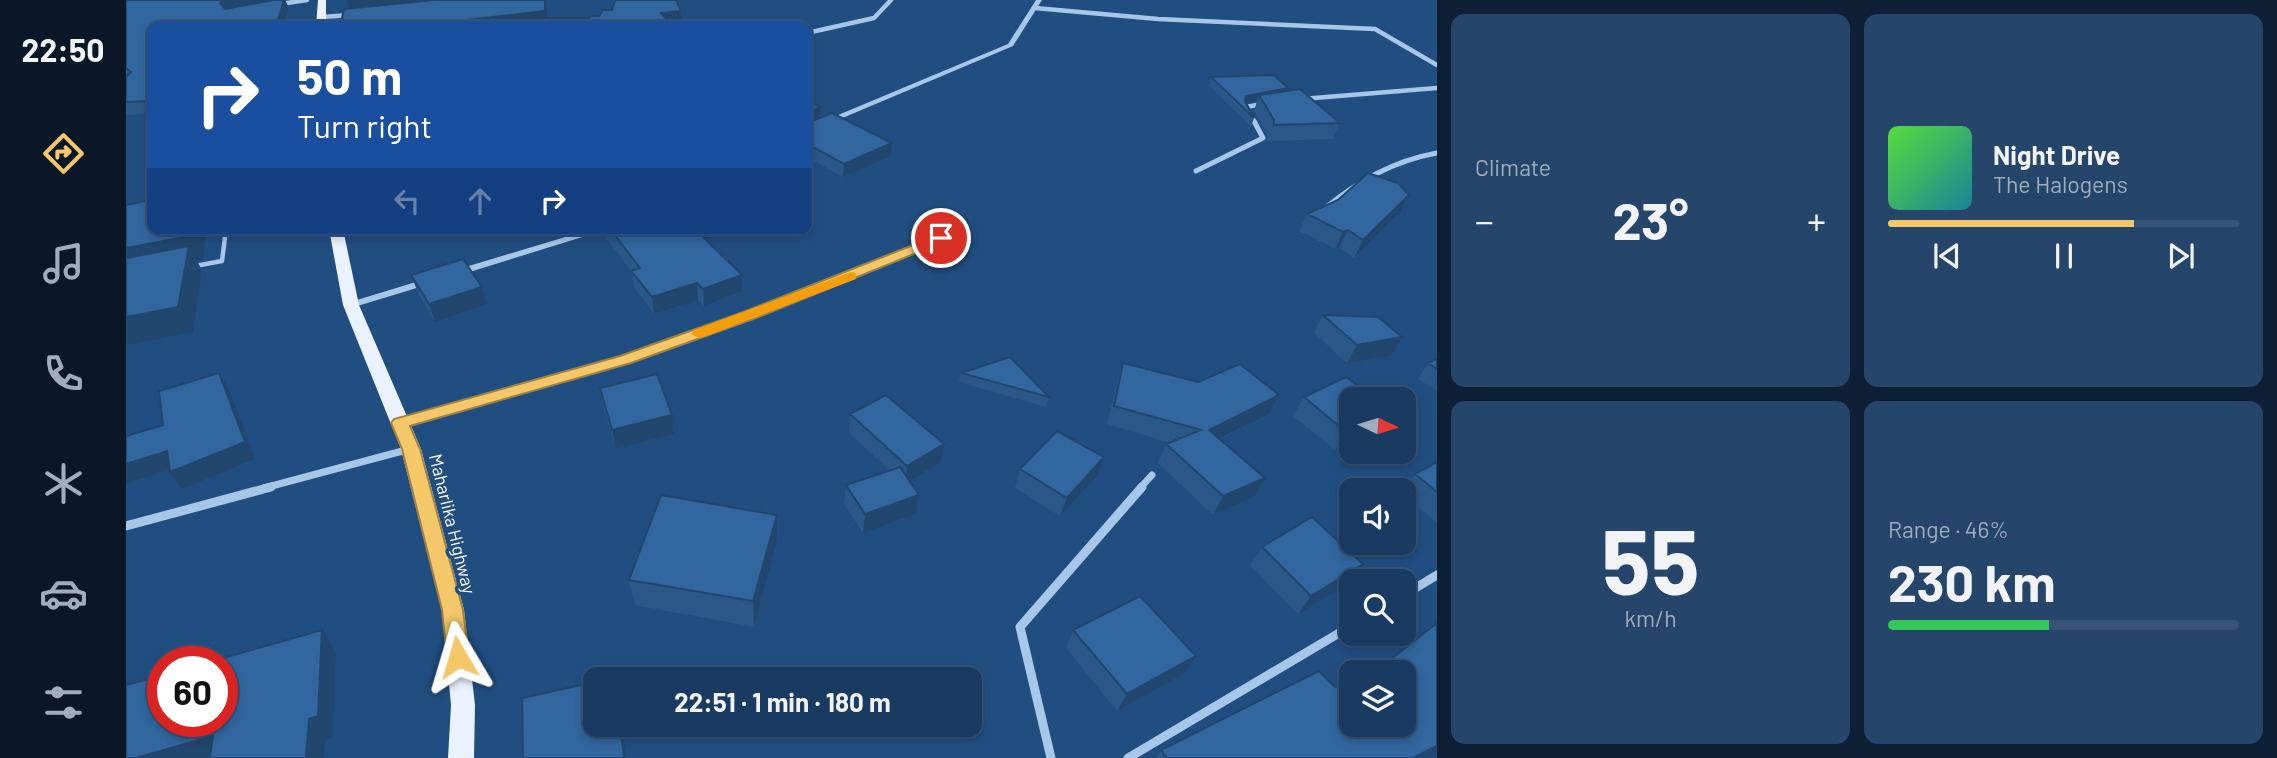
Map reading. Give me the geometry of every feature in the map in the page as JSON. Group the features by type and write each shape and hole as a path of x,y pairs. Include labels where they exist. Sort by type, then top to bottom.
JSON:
{"main road":[{"path":"321,21 322,0"},
{"name":"Maharlika Highway","path":"337,235 351,304 411,449 453,610 463,705 461,758"}],"street":[{"path":"268,6 307,0"},
{"path":"812,32 874,18 891,0"},
{"path":"812,129 1011,45 1037,4 1158,19 1375,29 1437,65"},
{"path":"326,21 362,14"},
{"path":"1296,99 1437,88"},
{"path":"1196,171 1263,138 1245,107 1271,103"},
{"path":"1316,216 1349,187 1383,168 1419,155 1437,153"},
{"path":"351,304 583,235"},
{"path":"400,423 625,359 835,282 941,238"},
{"path":"126,526 411,449"},
{"path":"1051,758 1020,627 1152,475"},
{"path":"1416,588 1437,575"},
{"path":"1129,758 1339,633"}],"lane":[{"path":"186,268 222,261 225,235"}],"building":[{"path":"126,0 223,0 220,3 225,9 284,0 278,21 147,21 147,101 126,102 126,77 131,72 126,68"},
{"path":"434,0 545,0 545,11 459,21 341,21 344,9"},
{"path":"615,0 676,0 681,11 661,13 668,21 539,21 538,18 590,18 599,16 603,10 612,10"},
{"path":"1274,75 1288,88 1246,96 1245,101 1254,118 1211,77"},
{"path":"1300,89 1340,123 1274,125 1274,120 1259,95"},
{"path":"812,103 820,107 812,111"},
{"path":"832,113 892,143 844,164 812,147 812,121"},
{"path":"1368,173 1398,183 1409,195 1363,240 1348,230 1343,232 1307,214 1338,200"},
{"path":"147,197 147,235 190,236 126,248 126,205 145,201"},
{"path":"615,235 701,235 742,275 703,289 697,283 652,297 631,271 640,268"},
{"path":"189,246 178,307 126,317 126,258"},
{"path":"463,259 482,287 429,304 411,275"},
{"path":"1323,315 1378,317 1402,337 1357,345"},
{"path":"1010,357 1049,397 961,373"},
{"path":"1437,359 1437,369 1428,363"},
{"path":"1123,363 1198,382 1240,364 1279,395 1209,430 1265,478 1223,496 1166,444 1201,430 1114,406"},
{"path":"219,373 245,442 170,472 167,451 126,464 126,436 163,425 159,391"},
{"path":"657,374 672,415 612,430 600,388"},
{"path":"1346,377 1359,387 1339,387 1339,426 1304,397"},
{"path":"886,395 944,444 907,466 850,414"},
{"path":"1057,431 1104,457 1067,498 1020,469"},
{"path":"1437,462 1437,492 1415,474"},
{"path":"900,467 919,495 865,514 846,485"},
{"path":"661,495 777,515 753,601 629,580"},
{"path":"1312,517 1339,542 1339,555 1353,555 1363,564 1355,569 1339,569 1339,579 1311,596 1262,547"},
{"path":"1140,596 1196,656 1127,694 1073,630"},
{"path":"1437,623 1437,746 1413,758 1167,758 1161,750 1319,671 1335,687 1339,685 1339,737 1416,737 1416,660 1390,660 1408,646 1416,646 1416,640"},
{"path":"322,630 318,716 309,719 306,758 210,758 213,737 238,737 238,654"},
{"path":"147,679 147,737 210,737 136,758 126,758 126,685"},
{"path":"583,685 583,737 622,737 624,758 523,758 522,698"}],"slow traffic":[{"path":"699,334 851,276"}],"route":[{"path":"458,657 453,610 411,449 400,423 625,359 751,315 941,238"}]}
